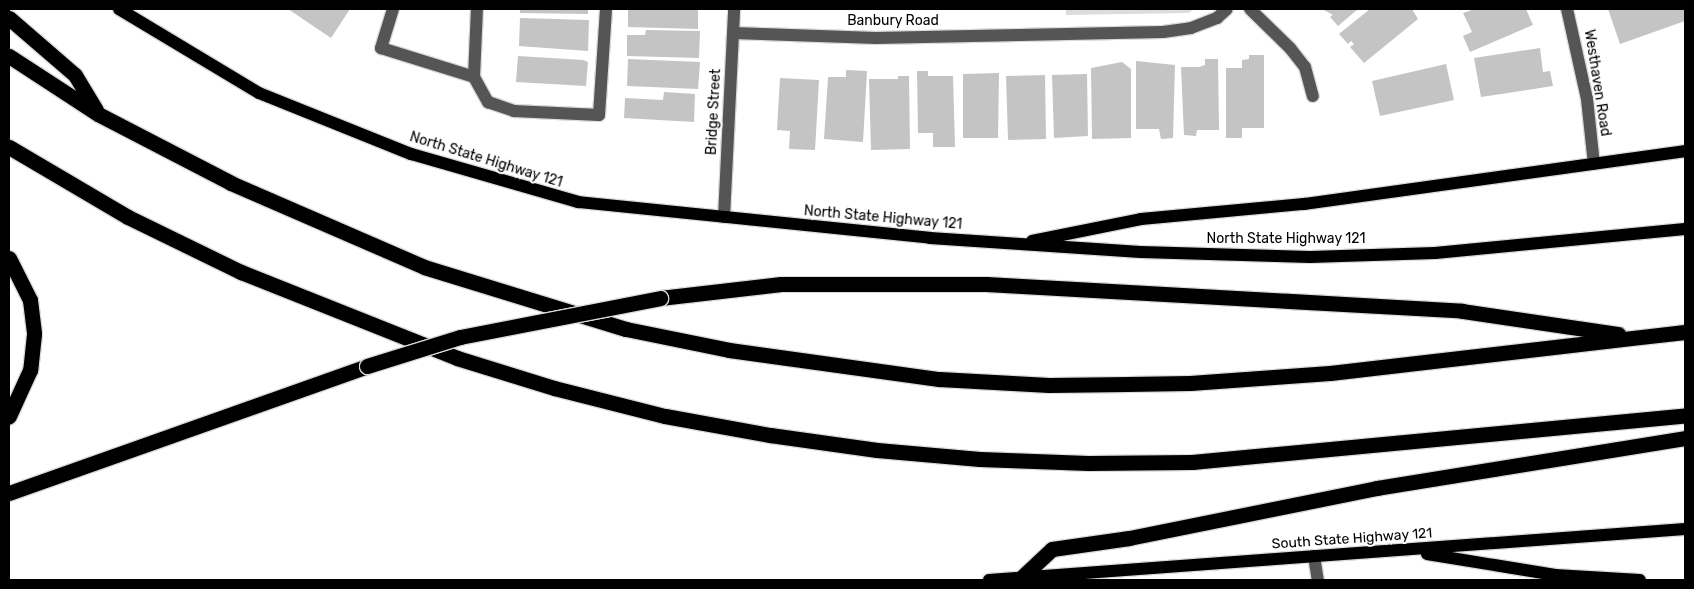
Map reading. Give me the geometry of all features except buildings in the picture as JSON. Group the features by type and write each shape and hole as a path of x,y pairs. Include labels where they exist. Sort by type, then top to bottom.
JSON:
{"highway":[{"path":"9,18 75,76 98,114"},
{"path":"9,56 98,114 231,182 424,267 626,329 834,367 939,379 1049,385 1190,383 1466,359 1685,332"},
{"path":"9,147 128,217 241,272 457,358 554,388 665,416 770,435 877,450 980,458 1088,463 1192,462 1360,448 1685,415"},
{"path":"9,258 30,300 34,334 30,370 9,416"},
{"path":"9,493 367,366 460,338 660,298 781,284 986,284 1462,311 1636,337"},
{"path":"1021,578 1052,549 1129,538 1387,486 1685,438"}],"main road":[{"name":"North State Highway 121","path":"119,9 259,93 411,154 578,202 1015,244 1141,252 1310,257 1434,253 1685,229"},
{"path":"1015,244 1141,219 1304,204 1685,151"},
{"name":"South State Highway 121","path":"989,580 1407,551 1685,529"},
{"path":"1407,551 1555,575 1640,580"}],"street":[{"path":"393,9 381,48 474,77"},
{"path":"477,9 474,77 488,102 514,111 599,115 606,9"},
{"name":"Bridge Street","path":"724,217 734,9"},
{"name":"Banbury Road","path":"733,33 876,38 1163,32 1191,28 1217,18 1226,9"},
{"path":"1250,9 1290,48 1305,67 1313,96"},
{"name":"Westhaven Road","path":"1567,9 1587,99 1594,164"},
{"path":"1314,556 1318,580"}],"shaded area":[{"path":"1066,9 1194,9 1189,13 1066,15"}]}
